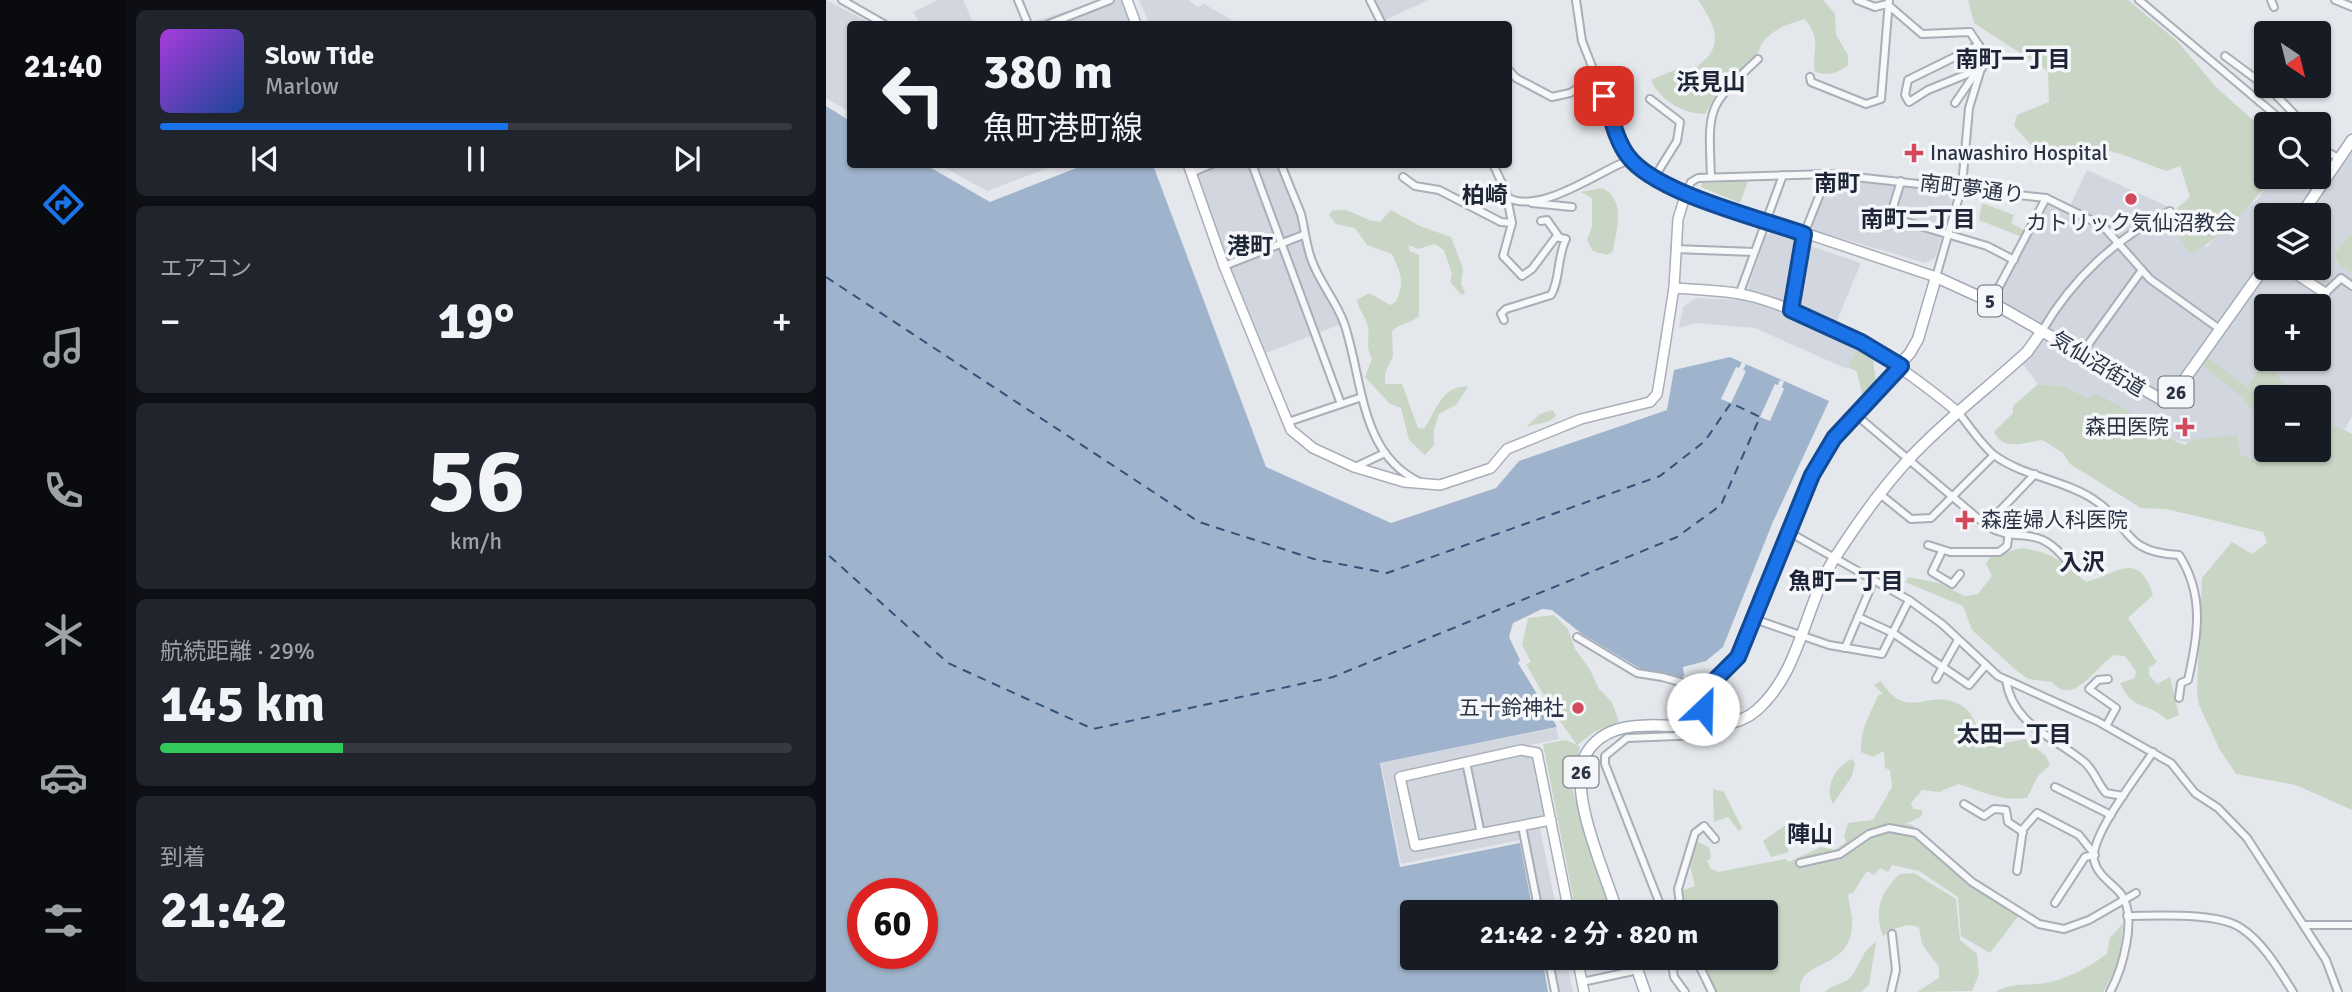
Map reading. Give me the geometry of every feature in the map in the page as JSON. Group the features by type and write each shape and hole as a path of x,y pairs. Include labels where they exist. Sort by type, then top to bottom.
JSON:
{"main road":[{"path":"2309,203 2352,141"},
{"path":"1703,727 1703,709 1709,690 1714,681 1738,657 1787,531 1818,466 1834,438 1901,366 1918,339 1936,276"},
{"name":"5","path":"1936,276 1991,302 2042,331"},
{"name":"気仙沼街道","path":"1834,559 1880,494 1910,458 2027,352 2042,331 2164,401 2172,397 2256,280"},
{"name":"26","path":"1613,900 1581,797 1581,771 1587,753 1621,728 1703,727 1737,723 1770,698 1785,676 1834,559"},
{"path":"1637,970 1645,992"}],"street":[{"path":"1018,0 1027,21"},
{"path":"1057,21 1110,0"},
{"path":"1127,0 1135,21"},
{"path":"1370,0 1380,21"},
{"path":"1576,0 1581,41 1627,155 1654,178 1686,193 1936,276 1962,187 1969,108 1982,68 1979,45 1970,32 1922,34 1888,2"},
{"path":"1857,0 1875,7 1888,2"},
{"path":"2139,0 2272,112"},
{"path":"2335,0 2352,7"},
{"path":"845,1 879,21"},
{"path":"1811,77 1811,82 1866,104 1881,99 1889,24 1888,2"},
{"path":"1979,45 1908,80 1905,95 1909,102 1940,84 1982,68"},
{"path":"2225,56 2272,91 2292,112"},
{"path":"1189,169 1224,267 1291,430 1312,448 1354,467 1380,476 1440,485 1491,468 1507,449 1581,419 1650,402 1657,394 1674,288 1678,219 1691,181 1711,176 1709,127 1720,94 1758,59"},
{"path":"1955,103 1970,78 1982,68"},
{"path":"1512,72 1524,83 1552,97 1570,93 1596,77"},
{"path":"1650,99 1679,122 1676,141 1654,178"},
{"path":"2331,154 2340,159"},
{"path":"1532,202 1553,196 1622,163 1627,155"},
{"path":"1254,168 1341,404"},
{"path":"1283,168 1301,217 1303,235 1313,264 1344,323 1365,413 1385,453 1410,477 1427,485"},
{"path":"1495,168 1507,197 1513,223 1503,256 1522,276 1532,269 1552,240 1559,237"},
{"path":"1791,310 1804,234 1828,174"},
{"name":"南町夢通り","path":"1711,176 1828,174 2046,198 2103,226 2142,270 2221,330"},
{"path":"1739,295 1783,175"},
{"path":"1403,177 1415,186 1439,190 1501,222 1513,223"},
{"path":"1901,181 1890,216 1987,246 2014,260"},
{"path":"1507,197 1516,202 1572,208"},
{"path":"1991,302 2046,198"},
{"path":"2042,331 2061,299 2117,243 2143,224 2170,211"},
{"path":"1504,320 1502,314 1506,309 1539,301 1555,289 1558,260 1566,239 1559,237 1547,220 1541,221"},
{"path":"1224,267 1303,235"},
{"path":"1675,249 1754,252"},
{"path":"2082,353 2142,270"},
{"path":"2305,280 2325,293 2341,278 2352,286"},
{"path":"1674,288 1739,295 1791,310 1861,342 1901,366 1959,413 1994,455 2090,497 2117,516 2125,534 2139,546 2154,554 2179,555 2188,569 2199,632 2188,680 2181,683 2179,698"},
{"path":"1288,422 1362,397"},
{"path":"1855,414 1999,533 2041,537 2059,550 2070,565"},
{"path":"1354,467 1385,453"},
{"path":"1880,494 1911,519 1931,517 1994,455"},
{"path":"1983,519 1993,518 2035,474"},
{"path":"1787,531 1909,600 2006,680 2106,726 2174,767 2195,793 2232,821 2326,960 2338,992"},
{"path":"1928,545 1942,551 1999,552 2007,545 2009,533"},
{"path":"1942,551 1932,572 1952,584 1960,574"},
{"path":"1845,648 1874,582"},
{"path":"1754,619 1800,637 1882,654 1909,600"},
{"path":"1858,617 1893,634 1969,685 1986,665"},
{"path":"1577,637 1637,673 1709,690"},
{"path":"1936,679 1958,640"},
{"path":"2106,726 2116,708 2089,689 2098,680 2108,679"},
{"path":"2006,680 2018,713 2028,724 2086,763 2106,793 2123,796"},
{"path":"1658,900 1635,847 1605,764 1605,756 1626,738 1701,735 1703,727"},
{"path":"1551,820 1422,846 1411,842 1400,777 1533,750 1537,753 1551,820 1567,900"},
{"path":"2095,855 2111,815 2153,752"},
{"path":"1465,762 1481,834"},
{"path":"2055,787 2111,815"},
{"path":"1964,804 1984,816 1994,809 2006,810 2008,822 2023,832"},
{"path":"2017,871 2023,832 2036,813 2080,835 2095,855 2101,874 2125,901 2127,916 2124,965 2110,992"},
{"path":"1522,826 1537,900"},
{"path":"1679,900 1678,889 1695,833 1704,826 1715,839"},
{"path":"1800,863 1840,854 1868,834 1889,828 1916,833 1972,882 2039,924 2064,929 2125,901 2136,893"},
{"path":"2055,903 2085,857 2095,855"},
{"path":"2127,916 2210,919 2241,927 2271,957 2293,992"},
{"path":"2304,925 2352,926"},
{"path":"1891,992 1896,970 1892,934"},
{"path":"1551,970 1555,992"},
{"path":"1583,987 1637,970"},
{"path":"1673,970 1674,977 1685,992"},
{"path":"1701,970 1712,992"}],"shaded area":[{"path":"826,0 866,21 847,21 847,110 826,98"},
{"path":"938,0 963,0 973,21 918,21 913,12"},
{"path":"1105,0 1127,0 1135,21 1035,21"},
{"path":"1139,0 1188,0 1198,7 1204,4 1234,21 1149,21"},
{"path":"1370,0 1428,0 1383,21 1380,21"},
{"path":"2352,140 2352,232 2333,255 2340,266 2352,272 2352,416 2344,430 2331,424 2331,385 2254,385 2254,461 2250,460 2240,454 2171,439 2109,399 2088,398 2068,387 2038,384 2021,362 2035,350 2042,331 1997,298 2046,198 2069,208 2087,170 2175,210 2176,232 2207,247 2231,221 2258,199 2264,189 2331,189 2331,154 2340,159"},
{"path":"945,168 1048,168 987,191"},
{"path":"1188,168 1282,168 1302,217 1313,264 1344,323 1261,355"},
{"path":"1835,180 1952,191 1954,193 1935,258 1925,263 1814,230 1812,226 1829,183"},
{"path":"1771,233 1861,263 1830,337 1856,350 1847,369 1755,328 1696,323 1679,328 1683,307 1696,298 1744,300 1766,236"},
{"path":"1556,728 1559,739 1530,745 1546,827 1540,828 1555,900 1532,900 1520,840 1401,864 1381,763"},
{"path":"1547,970 1569,970 1573,992 1551,992"}],"green space":[{"path":"1698,0 1823,0 1835,14 1836,35 1848,55 1848,65 1832,73 1815,72 1814,34 1805,19 1770,35 1758,53 1718,92 1705,114 1681,109 1666,100 1651,80 1677,69 1684,75 1697,67 1712,51 1715,34"},
{"path":"1968,0 2128,0 2177,41 2216,87 2254,121 2254,189 2262,189 2235,221 2190,254 2176,232 2175,210 2190,197 2180,166 2166,171 2121,154 2080,144 2065,152 2036,151 2014,126 2017,115 2049,102 2048,71 1974,23"},
{"path":"1748,181 1740,203 1701,187 1702,183"},
{"path":"1602,188 1614,199 1618,215 1613,251 1607,255 1593,251 1587,240 1592,227 1592,198 1581,192"},
{"path":"1982,203 2014,215 2011,223 2025,231 2022,237 1979,220"},
{"path":"1344,210 1380,222 1391,210 1420,226 1451,237 1463,269 1461,284 1465,293 1462,295 1450,282 1452,274 1444,250 1435,244 1418,249 1408,245 1410,251 1419,255 1419,316 1392,331 1393,356 1385,373 1385,384 1402,384 1418,428 1424,429 1446,394 1459,387 1468,387 1456,405 1439,414 1434,429 1434,445 1425,455 1409,440 1401,408 1390,404 1365,377 1372,358 1368,347 1367,324 1357,300 1369,293 1390,305 1396,302 1401,283 1400,273 1392,254 1367,245 1355,228 1336,224 1329,215 1332,211"},
{"path":"2352,232 2352,272 2340,266 2333,255"},
{"path":"1856,350 1873,358 1876,383 1863,398 1857,372 1848,367"},
{"path":"2207,357 2247,387 2258,371 2274,371 2285,385 2254,385 2254,412 2241,396 2202,365"},
{"path":"2038,384 2067,387 2088,398 2096,394 2108,399 2162,434 2185,445 2195,439 2237,435 2240,454 2254,462 2331,462 2331,424 2352,434 2352,810 2296,785 2236,774 2220,750 2199,705 2197,691 2202,578 2232,542 2252,554 2267,543 2263,532 2166,509 2141,508 2070,464 2063,453 2042,440 2015,444 2003,442 1994,432 2013,413 2013,406"},
{"path":"1553,410 1556,416 1550,421 1526,427 1540,414"},
{"path":"2021,548 2041,552 2056,559 2086,582 2125,568 2140,572 2153,595 2128,618 2157,662 2149,668 2149,675 2157,684 2170,677 2179,715 2167,720 2130,699 2120,683 2135,678 2136,671 2125,656 2114,655 2085,682 2068,690 2060,689 2052,682 2028,679 1972,630 1963,606 1905,582 1909,577 1938,583 1965,596 1978,594 1992,576 1986,564 1990,557"},
{"path":"1554,615 1568,629 1575,649 1589,668 1599,689 1612,702 1619,722 1594,732 1577,745 1554,713 1526,664 1531,662 1522,645 1528,618"},
{"path":"1881,681 1891,693 1909,703 1948,700 1959,704 1969,712 1982,736 1991,746 2025,739 2046,756 2050,765 2038,776 2027,798 1999,797 1958,784 1939,792 1922,790 1911,803 1913,809 1922,810 1922,816 1906,824 1912,825 1966,873 2023,910 1990,953 1961,936 1958,897 1919,871 1892,865 1888,872 1880,868 1874,875 1867,871 1853,893 1848,894 1852,922 1849,941 1834,958 1807,974 1802,981 1800,992 1716,992 1705,970 1778,970 1778,900 1684,900 1681,891 1695,886 1690,866 1696,841 1709,847 1711,858 1707,861 1711,869 1718,872 1785,859 1789,862 1821,847 1835,850 1846,842 1844,836 1848,823 1873,820 1892,787 1890,770 1885,768 1884,751 1873,757 1861,752 1866,722 1878,695 1883,694 1874,685"},
{"path":"1566,740 1580,747 1571,785 1607,900 1574,900 1543,744"},
{"path":"1852,759 1855,763 1852,776 1833,804 1830,785 1841,766"},
{"path":"1713,789 1724,792 1742,828 1739,831 1728,817 1714,822"},
{"path":"1784,826 1799,830 1797,839 1786,844 1789,852 1771,857 1763,841"},
{"path":"1914,873 1956,899 1960,940 1977,954 1979,974 1972,991 1917,992 1939,978 1939,967 1922,944 1919,927 1905,926 1883,936 1879,910 1883,895 1900,874"},
{"path":"2123,923 2119,963 2103,992 1996,992 2013,986 2055,981 2085,968 2107,954 2110,938"},
{"path":"1876,942 1869,985 1861,992 1825,992 1850,978 1867,950"}],"water":[{"path":"826,106 847,119 847,168 931,168 990,202 1076,168 1154,168 1266,467 1391,523 1496,488 1519,461 1667,410 1674,370 1730,357 1829,401 1772,524 1723,647 1706,661 1683,667 1684,676 1681,677 1641,669 1582,634 1552,610 1542,609 1513,623 1509,637 1520,660 1518,663 1557,727 1380,763 1400,867 1520,843 1531,900 1400,900 1400,970 1544,970 1548,992 826,992"}],"pier":[{"path":"1742,362 1746,364 1743,370 1746,371 1731,403 1721,399 1736,367 1739,368"},
{"path":"1780,380 1784,381 1784,389 1770,421 1760,417 1775,384 1778,385"}],"ferry route":[{"path":"826,277 1199,522 1314,559 1387,573 1660,476 1705,441 1731,403 1760,417 1721,505 1677,537 1333,677 1093,729 948,663 826,553"}],"place":[{"name":"Inawashiro Hospital","path":"1914,153"},
{"name":"カトリック気仙沼教会","path":"2131,199"},
{"name":"森田医院","path":"2185,427"},
{"name":"森産婦人科医院","path":"1965,520"},
{"name":"五十鈴神社","path":"1578,708"}],"district":[{"name":"南町一丁目","path":"2013,59"},
{"name":"浜見山","path":"1711,82"},
{"name":"南町","path":"1837,183"},
{"name":"柏崎","path":"1485,195"},
{"name":"南町二丁目","path":"1918,219"},
{"name":"港町","path":"1250,246"},
{"name":"入沢","path":"2082,562"},
{"name":"魚町一丁目","path":"1846,581"},
{"name":"太田一丁目","path":"2014,734"},
{"name":"陣山","path":"1810,834"}],"route":[{"path":"1604,96 1627,155 1639,168 1686,193 1804,234 1791,310 1861,342 1901,366 1834,438 1812,475 1738,657 1733,666 1714,681 1703,709"}]}
